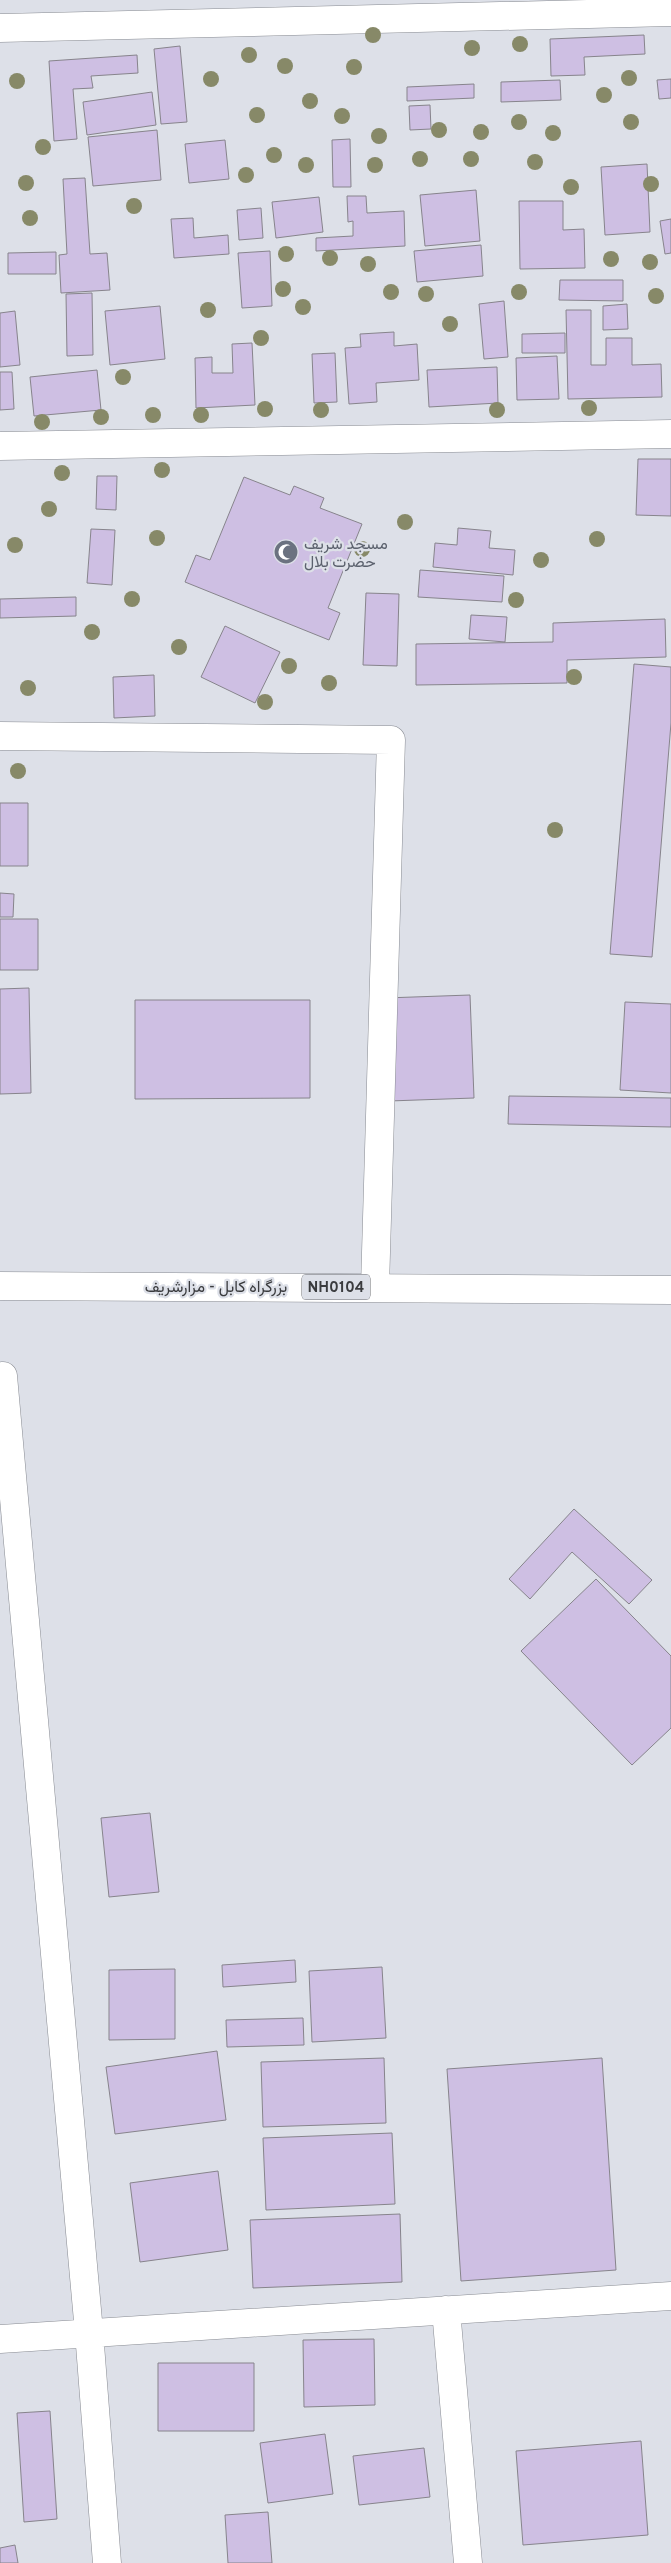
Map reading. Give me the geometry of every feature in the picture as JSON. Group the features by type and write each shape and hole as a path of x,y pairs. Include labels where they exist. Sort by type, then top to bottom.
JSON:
{"main road":[{"path":"0,28 671,12"},
{"path":"0,446 671,434"},
{"path":"0,736 391,740 375,1287"},
{"name":"بزرگراه کابل - مزارشریف","path":"0,1286 671,1290"},
{"path":"3,1376 89,2332 107,2563"},
{"path":"0,2339 671,2296"},
{"path":"446,2310 468,2563"}],"building":[{"path":"644,35 645,54 584,57 585,75 551,76 550,39"},
{"path":"180,46 187,122 161,124 154,49"},
{"path":"137,55 138,73 91,76 93,88 73,89 77,139 54,141 49,61"},
{"path":"671,79 671,98 659,99 657,80"},
{"path":"560,80 561,100 501,102 501,82"},
{"path":"474,84 474,98 407,101 407,87"},
{"path":"152,92 156,125 87,135 83,102"},
{"path":"430,105 431,129 410,130 409,106"},
{"path":"157,130 161,180 93,186 88,137"},
{"path":"350,139 351,187 333,187 332,140"},
{"path":"225,140 229,179 189,183 185,144"},
{"path":"647,164 650,232 605,235 601,167"},
{"path":"85,178 90,254 107,253 110,290 61,293 59,255 67,254 63,179"},
{"path":"476,190 480,241 425,246 420,195"},
{"path":"347,196 366,196 367,213 404,211 405,246 316,251 316,238 353,236 353,221 348,222"},
{"path":"319,197 323,232 276,238 272,202"},
{"path":"519,201 563,201 563,230 584,229 585,268 520,269"},
{"path":"261,208 263,238 239,240 237,210"},
{"path":"193,218 194,238 228,235 229,254 174,258 171,219"},
{"path":"671,219 671,253 665,254 660,221"},
{"path":"481,245 483,276 417,282 414,251"},
{"path":"270,251 272,306 242,308 238,253"},
{"path":"56,252 56,274 8,274 8,253"},
{"path":"560,280 623,280 623,301 559,300"},
{"path":"92,293 93,355 67,356 66,294"},
{"path":"504,301 508,357 484,359 479,304"},
{"path":"627,304 628,329 603,330 603,306"},
{"path":"160,306 165,359 110,365 105,311"},
{"path":"566,310 591,310 591,365 606,365 606,338 632,338 632,365 661,364 662,397 568,399"},
{"path":"15,311 20,365 0,367 0,313"},
{"path":"394,332 394,346 417,344 419,380 376,383 377,402 349,404 345,348 361,347 360,334"},
{"path":"565,333 565,353 522,353 522,334"},
{"path":"252,343 255,405 196,408 195,358 212,357 212,373 233,373 232,344"},
{"path":"335,353 337,402 314,403 312,354"},
{"path":"557,356 559,399 517,400 516,358"},
{"path":"497,367 498,403 429,407 427,370"},
{"path":"97,370 101,410 34,416 30,377"},
{"path":"0,372 12,372 14,409 0,410"},
{"path":"638,459 671,459 671,516 636,515"},
{"path":"97,476 117,476 116,510 96,509"},
{"path":"244,477 290,495 294,486 324,498 320,508 362,524 328,608 340,613 329,640 185,582 196,555 210,560"},
{"path":"458,528 491,531 489,548 515,550 513,575 433,567 435,543 457,545"},
{"path":"91,529 115,530 112,585 87,583"},
{"path":"420,570 504,576 502,602 418,597"},
{"path":"366,593 399,594 397,666 363,665"},
{"path":"76,597 76,616 0,618 0,599"},
{"path":"471,615 507,617 505,642 469,639"},
{"path":"665,619 666,657 567,660 567,683 416,685 416,644 553,642 553,623"},
{"path":"225,626 280,652 255,703 201,677"},
{"path":"634,664 671,667 671,723 652,957 610,954"},
{"path":"154,675 155,716 114,718 113,677"},
{"path":"0,803 28,803 28,866 0,866"},
{"path":"0,893 14,894 13,917 0,917"},
{"path":"0,919 38,919 38,970 0,970"},
{"path":"29,988 31,1093 0,1094 0,989"},
{"path":"470,995 474,1098 389,1101 385,998"},
{"path":"135,1000 310,1000 310,1098 135,1099"},
{"path":"625,1002 671,1004 671,1093 620,1090"},
{"path":"509,1096 671,1098 671,1127 508,1124"},
{"path":"574,1509 652,1580 629,1604 572,1552 530,1599 509,1579"},
{"path":"596,1579 671,1656 671,1728 632,1765 521,1651"},
{"path":"150,1813 159,1892 109,1897 101,1818"},
{"path":"295,1960 296,1982 223,1987 222,1965"},
{"path":"382,1967 386,2038 312,2042 309,1971"},
{"path":"175,1969 175,2039 109,2040 109,1970"},
{"path":"303,2018 304,2045 227,2047 226,2020"},
{"path":"217,2051 226,2120 115,2134 106,2067"},
{"path":"384,2058 386,2123 263,2127 261,2062"},
{"path":"602,2058 616,2270 461,2281 447,2069"},
{"path":"392,2133 395,2204 266,2210 263,2138"},
{"path":"218,2171 228,2250 140,2262 130,2183"},
{"path":"400,2214 402,2282 253,2288 250,2220"},
{"path":"374,2339 375,2405 304,2407 303,2340"},
{"path":"158,2363 254,2363 254,2431 158,2431"},
{"path":"50,2411 57,2519 24,2522 17,2413"},
{"path":"325,2434 333,2494 268,2503 260,2443"},
{"path":"641,2441 648,2535 523,2545 516,2451"},
{"path":"424,2448 430,2497 359,2505 353,2456"},
{"path":"268,2512 272,2563 228,2563 225,2515"},
{"path":"15,2545 18,2563 0,2563 0,2548"}],"place":[{"name":"مسجد شریف حضرت بلال","path":"286,552"}]}
